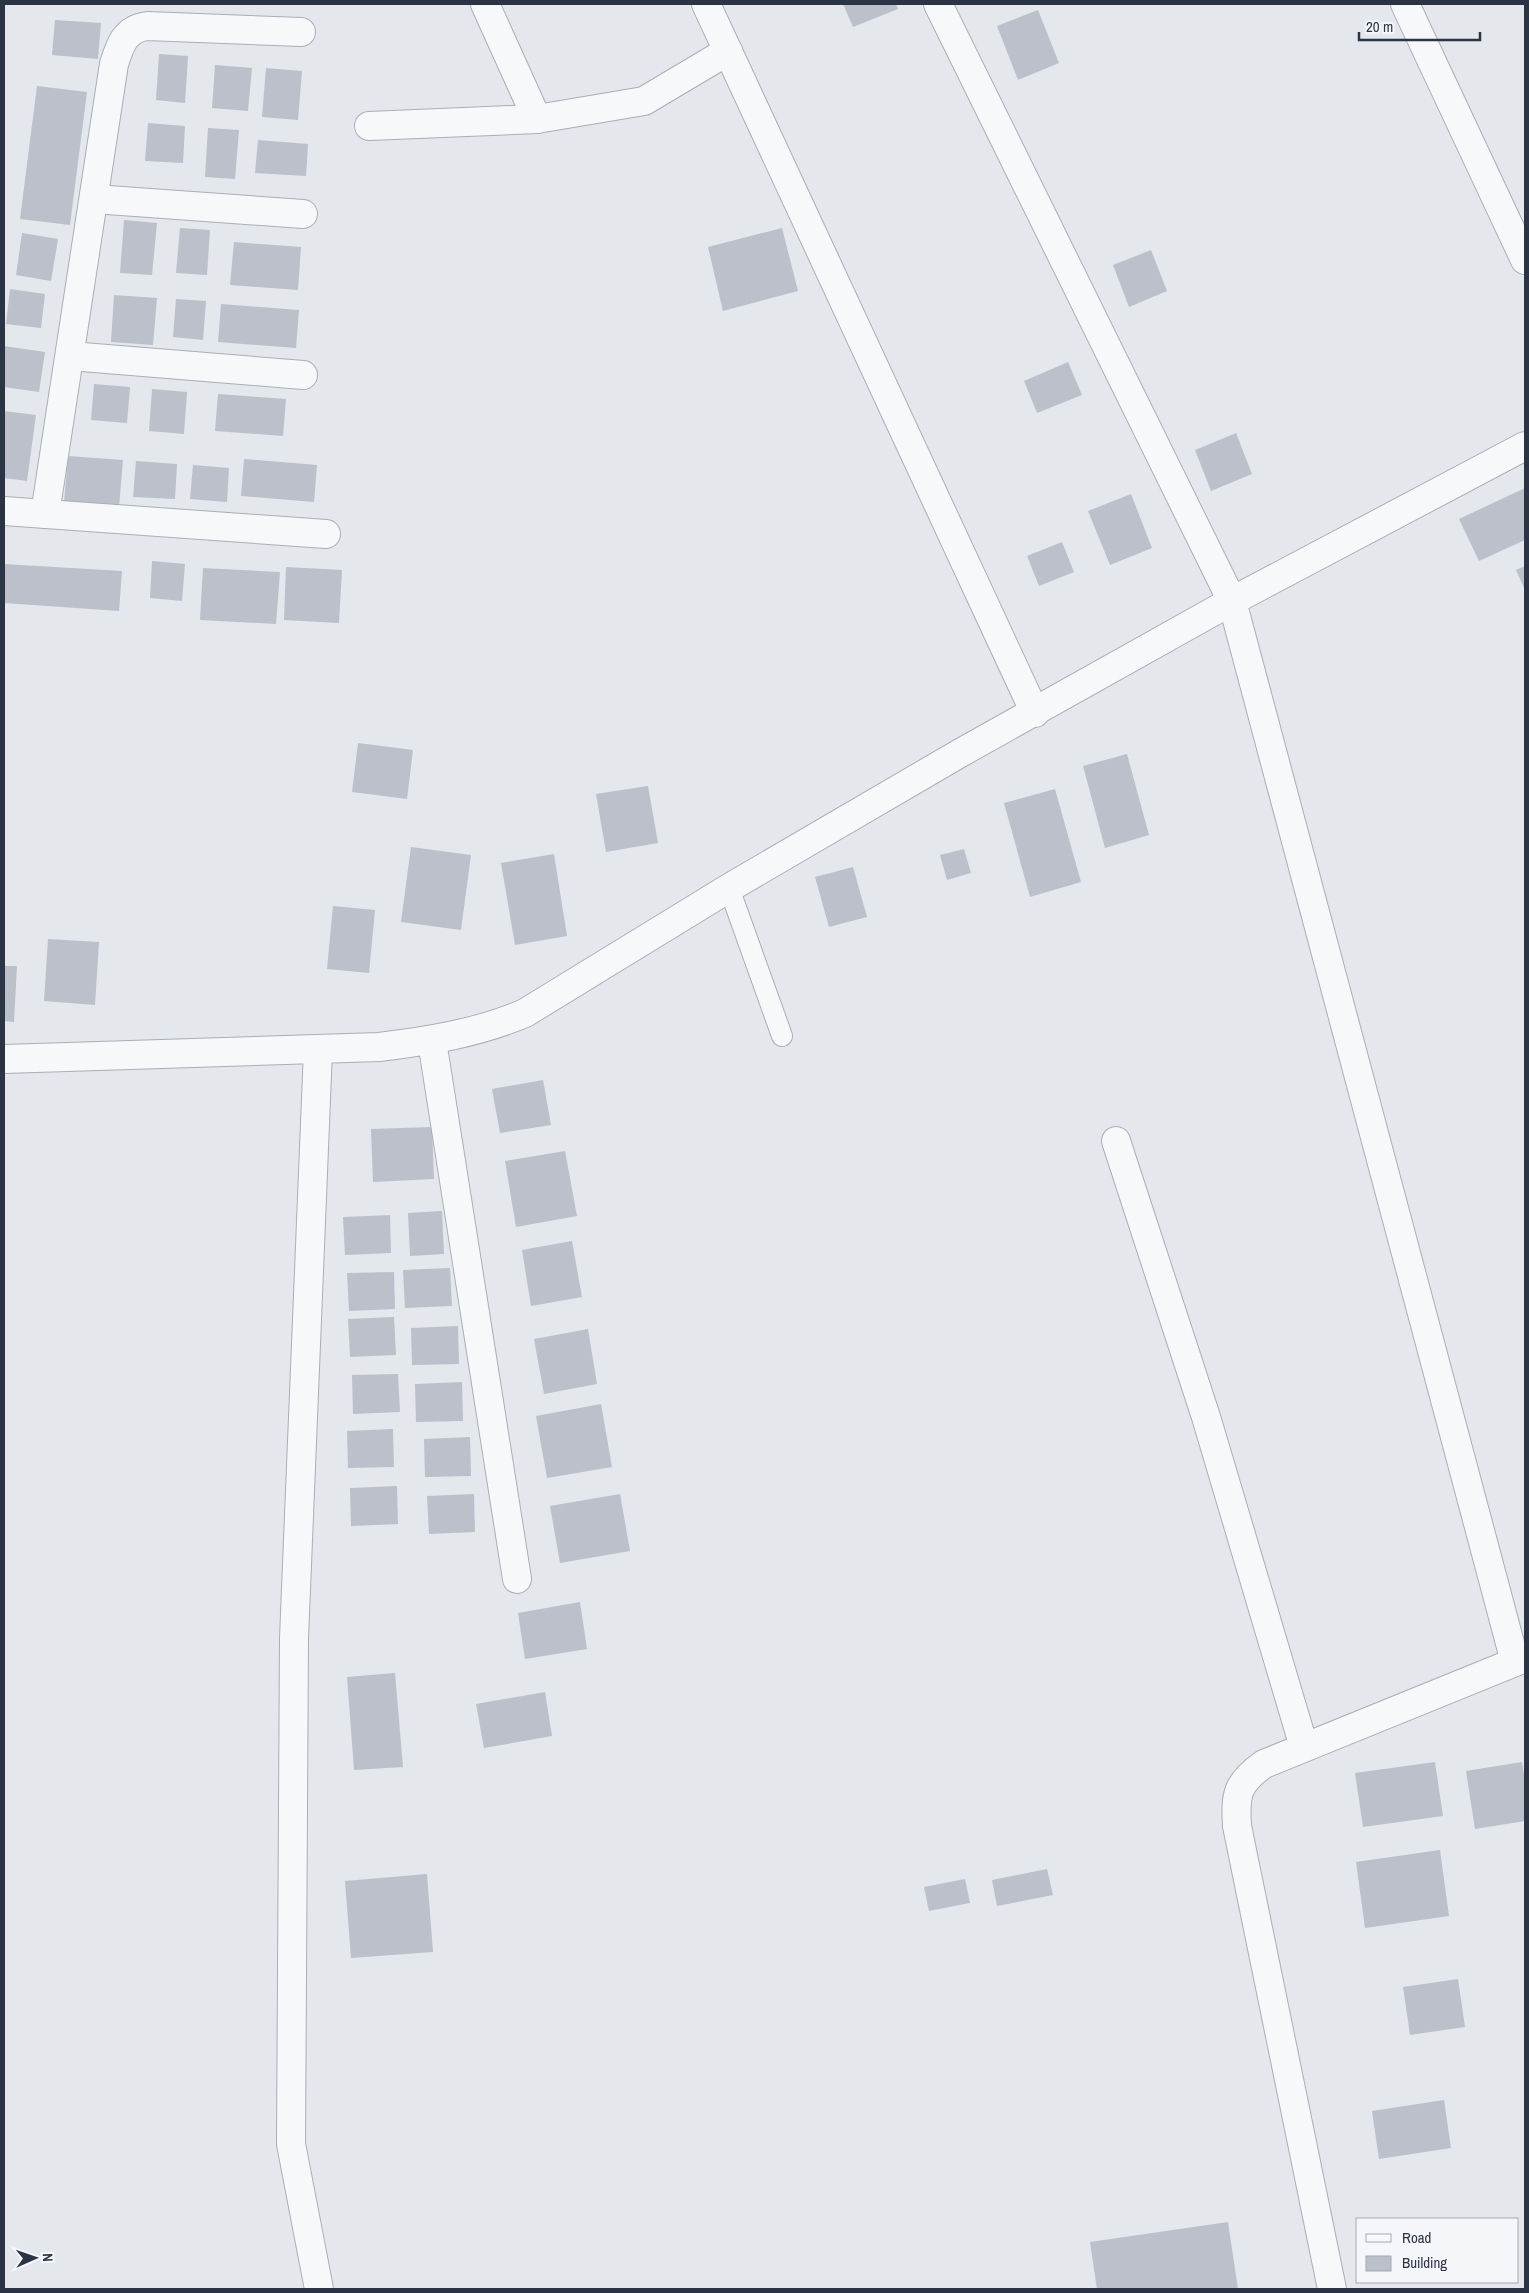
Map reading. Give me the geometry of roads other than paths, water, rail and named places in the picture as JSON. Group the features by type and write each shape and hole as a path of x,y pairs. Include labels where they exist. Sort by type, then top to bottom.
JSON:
{"street":[{"path":"485,4 536,119"},
{"path":"706,4 1035,713"},
{"path":"938,4 1232,601 1520,1660 1264,1764 1250,1774 1239,1787 1236,1802 1237,1826 1332,2289"},
{"path":"1405,4 1525,260"},
{"path":"45,514 114,64 125,37 130,31 141,27 155,26 301,32"},
{"path":"369,126 536,119 644,101 728,51"},
{"path":"94,199 303,214"},
{"path":"70,356 303,375"},
{"path":"4,1058 379,1047 432,1041 500,1024 525,1013 729,888 962,752 1035,713 1232,601 1525,446"},
{"path":"4,511 326,534"},
{"path":"432,1041 517,1579"},
{"path":"318,1050 294,1638 291,2144 319,2289"},
{"path":"1116,1141 1206,1417 1304,1747"}],"lane":[{"path":"729,888 782,1036"}]}
